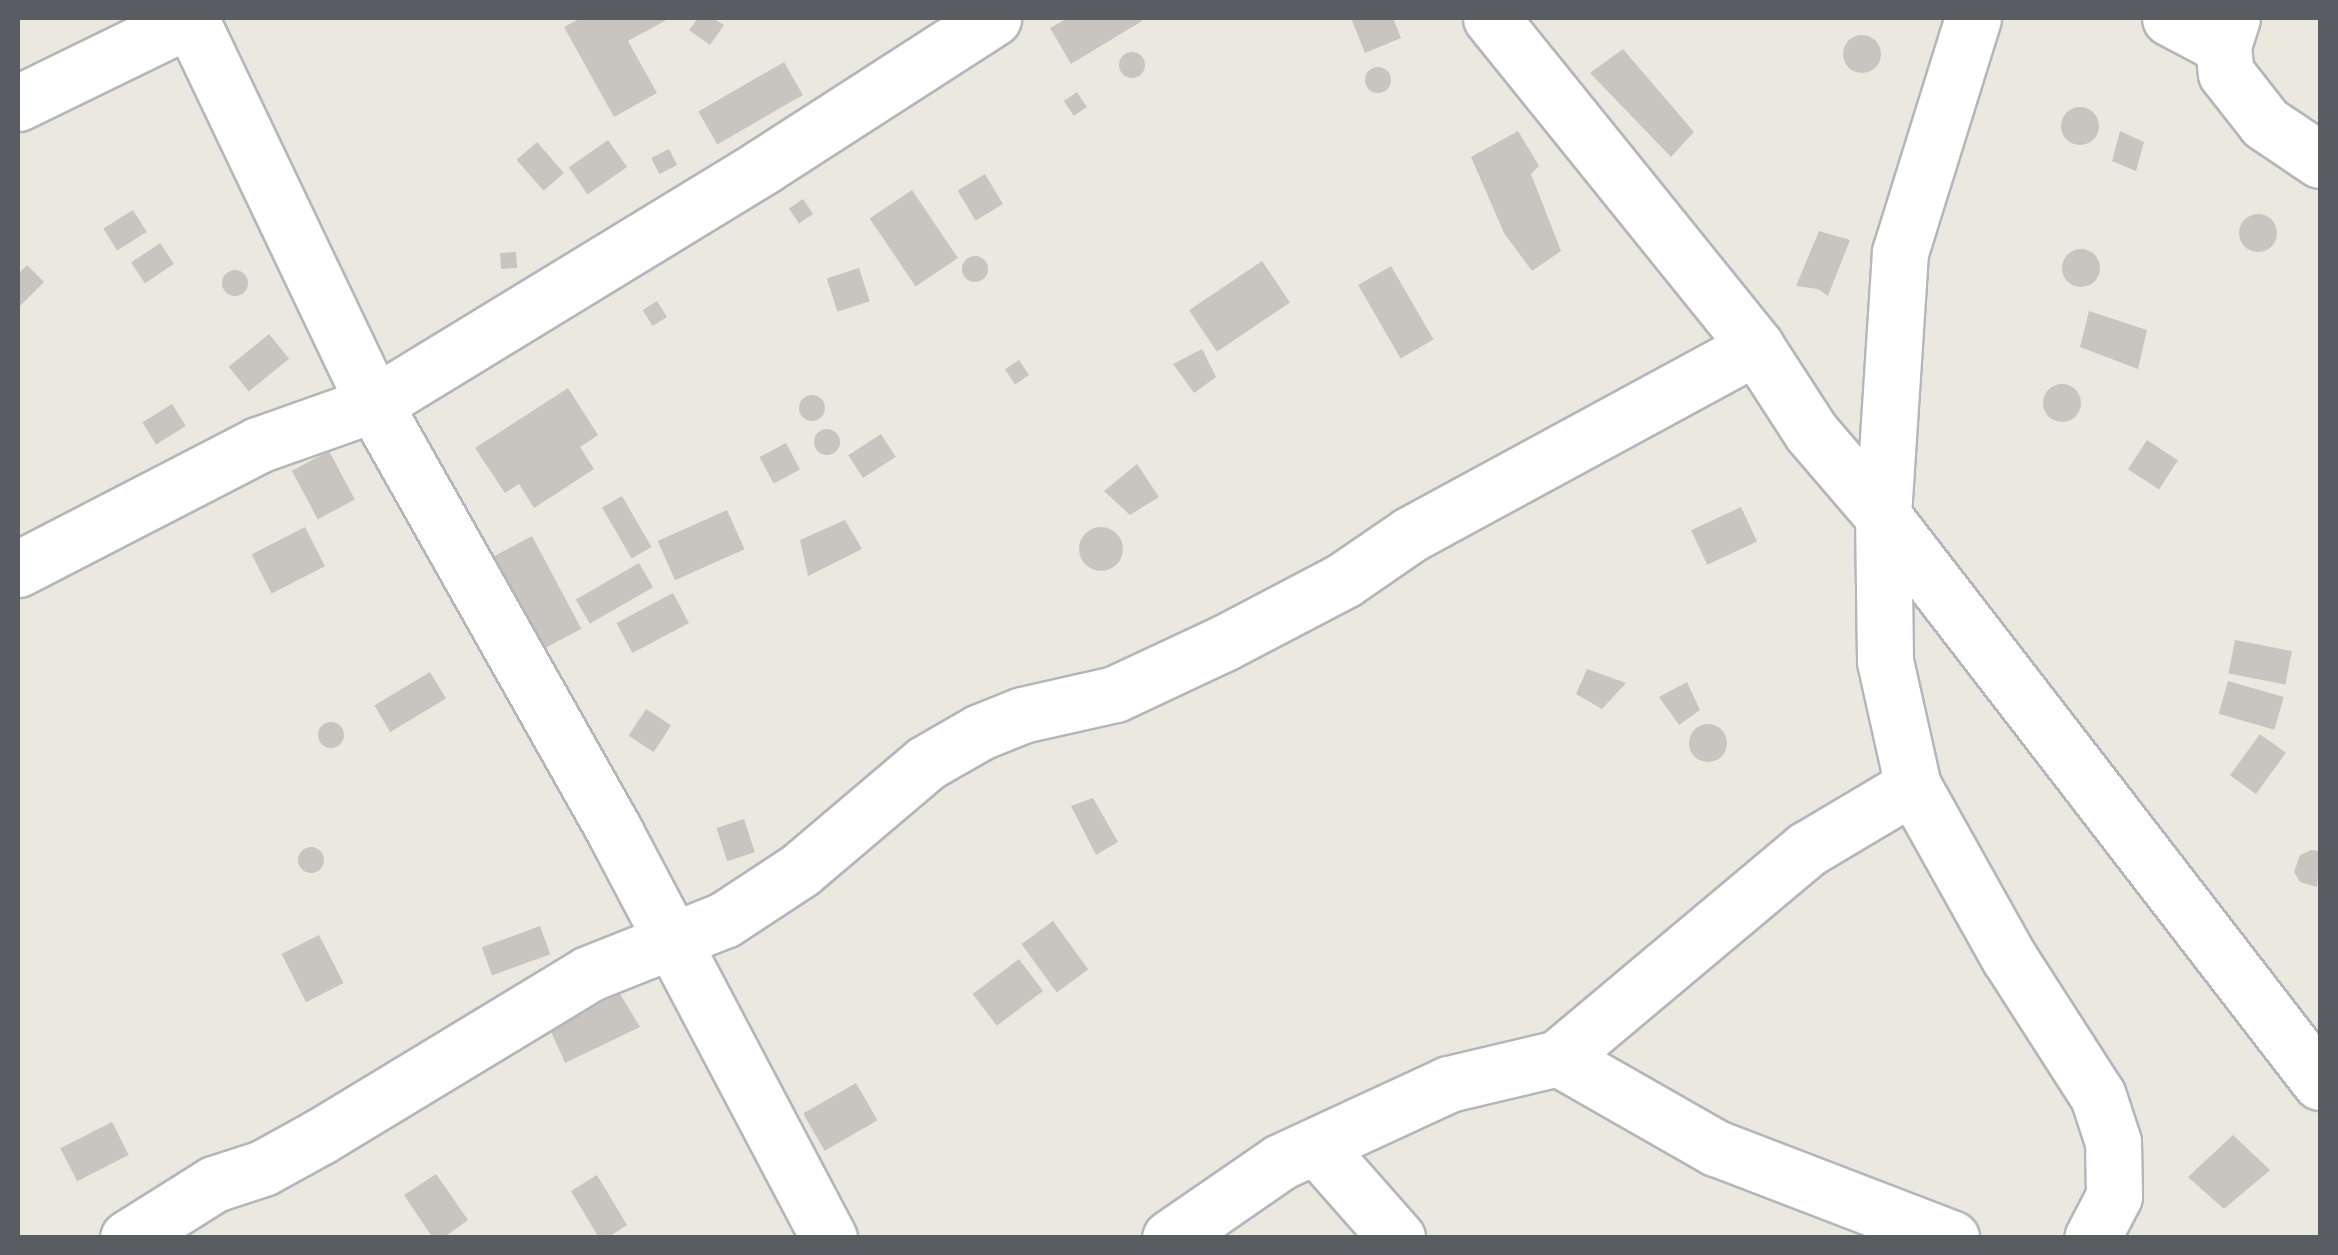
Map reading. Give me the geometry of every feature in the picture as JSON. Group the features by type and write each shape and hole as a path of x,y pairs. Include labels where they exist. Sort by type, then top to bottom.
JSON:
{"street":[{"path":"18,104 190,18 374,404 616,834 829,1238"},
{"path":"18,570 258,445 374,404 762,167 993,18"},
{"path":"1491,18 1756,347 1811,432 1883,516 2320,1082"},
{"path":"1972,18 1900,252 1883,516 1885,661 1913,786 2008,956 2098,1096 2113,1142 2114,1196 2092,1238"},
{"path":"2170,18 2227,32 2226,73 2266,123 2320,160"},
{"path":"128,1238 214,1184 263,1168 321,1136 588,974 724,920 800,870 926,763 980,732 1022,716 1115,694 1224,643 1344,580 1411,534 1756,347"},
{"path":"1170,1238 1280,1162 1449,1084 1558,1058 1806,849 1913,786"},
{"path":"1558,1058 1716,1148 1951,1238"},
{"path":"1316,1146 1397,1238"}],"building":[{"path":"581,18 670,18 628,41 657,93 614,117 564,27"},
{"path":"698,18 713,18 724,25 710,45 689,30"},
{"path":"1068,18 1142,21 1071,64 1050,28"},
{"path":"1351,18 1393,18 1401,38 1365,53"},
{"path":"1862,35 1875,41 1881,54 1875,67 1862,73 1849,67 1843,54 1849,41"},
{"path":"1623,49 1694,132 1671,157 1590,73"},
{"path":"1132,52 1141,56 1145,65 1141,74 1132,78 1123,74 1119,65 1123,56"},
{"path":"784,62 803,95 717,144 698,112"},
{"path":"1378,67 1387,71 1391,80 1387,89 1378,93 1369,89 1365,80 1369,71"},
{"path":"1077,92 1087,107 1074,116 1064,101"},
{"path":"2080,107 2093,113 2099,126 2093,139 2080,145 2067,139 2061,126 2067,113"},
{"path":"1518,131 1539,166 1531,174 1561,251 1532,271 1504,233 1471,157"},
{"path":"2120,131 2144,142 2136,171 2112,161"},
{"path":"608,140 627,167 588,195 569,168"},
{"path":"537,142 564,173 544,191 517,160"},
{"path":"669,149 677,165 659,174 651,158"},
{"path":"985,174 1003,204 976,220 958,190"},
{"path":"912,190 958,258 916,286 870,219"},
{"path":"803,199 813,214 799,223 789,209"},
{"path":"133,210 147,232 117,251 103,229"},
{"path":"2258,214 2271,220 2277,233 2271,246 2258,252 2245,246 2239,233 2245,220"},
{"path":"1819,231 1850,240 1828,296 1818,289 1796,286"},
{"path":"160,243 174,264 145,283 131,263"},
{"path":"2081,249 2094,255 2100,268 2094,281 2081,287 2068,281 2062,268 2068,255"},
{"path":"516,252 517,268 501,269 500,253"},
{"path":"975,256 984,260 988,269 984,278 975,282 966,278 962,269 966,260"},
{"path":"1262,261 1290,302 1217,352 1189,310"},
{"path":"27,265 44,282 18,308 18,274"},
{"path":"1391,266 1434,340 1401,359 1358,285"},
{"path":"859,268 870,301 837,312 827,279"},
{"path":"235,270 244,274 248,283 244,292 235,296 226,292 222,283 226,274"},
{"path":"657,301 667,317 653,326 643,310"},
{"path":"2089,311 2147,330 2138,369 2080,347"},
{"path":"269,334 289,359 249,392 229,367"},
{"path":"1202,349 1216,377 1194,393 1173,364"},
{"path":"1019,360 1029,375 1015,384 1005,370"},
{"path":"2062,384 2075,390 2081,403 2075,416 2062,422 2049,416 2043,403 2049,390"},
{"path":"568,388 598,435 580,447 594,469 534,508 519,484 505,493 475,448"},
{"path":"812,395 821,399 825,408 821,417 812,421 803,417 799,408 803,399"},
{"path":"172,404 186,426 156,445 142,423"},
{"path":"827,429 836,433 840,442 836,451 827,455 818,451 814,442 818,433"},
{"path":"881,434 896,457 863,478 848,455"},
{"path":"2147,440 2178,460 2159,490 2128,469"},
{"path":"786,443 800,469 774,484 760,457"},
{"path":"329,451 355,500 318,519 292,471"},
{"path":"1137,464 1159,497 1130,515 1104,491"},
{"path":"622,496 652,547 632,559 602,508"},
{"path":"1741,507 1757,541 1707,565 1691,530"},
{"path":"727,510 744,549 675,580 658,541"},
{"path":"845,520 862,549 808,576 800,540"},
{"path":"305,527 325,566 272,593 252,554"},
{"path":"1101,527 1117,533 1123,549 1117,565 1101,571 1085,565 1079,549 1085,533"},
{"path":"532,536 581,629 536,653 487,560"},
{"path":"639,563 653,587 590,624 576,600"},
{"path":"673,593 689,623 632,653 616,623"},
{"path":"2235,640 2292,651 2285,684 2229,673"},
{"path":"1587,669 1626,683 1602,709 1576,694"},
{"path":"430,672 446,699 390,732 374,705"},
{"path":"2228,681 2284,697 2274,730 2219,714"},
{"path":"1687,682 1700,710 1679,725 1659,697"},
{"path":"646,709 671,725 654,752 629,736"},
{"path":"331,722 340,726 344,735 340,744 331,748 322,744 318,735 322,726"},
{"path":"1708,724 1721,730 1727,743 1721,756 1708,762 1695,756 1689,743 1695,730"},
{"path":"2260,734 2286,753 2256,794 2230,775"},
{"path":"1093,798 1118,842 1096,855 1071,806"},
{"path":"744,819 755,852 727,861 716,828"},
{"path":"311,847 320,851 324,860 320,869 311,873 302,869 298,860 302,851"},
{"path":"2320,851 2317,887 2300,882 2294,872 2300,855"},
{"path":"1053,921 1088,970 1057,992 1021,944"},
{"path":"540,926 550,954 492,975 482,947"},
{"path":"319,935 344,983 306,1002 282,954"},
{"path":"1019,959 1043,991 997,1026 973,994"},
{"path":"619,992 640,1027 565,1063 549,1027 572,1001 582,1014"},
{"path":"856,1083 878,1120 825,1151 803,1114"},
{"path":"112,1122 129,1155 77,1181 60,1148"},
{"path":"2233,1135 2270,1170 2224,1209 2188,1177"},
{"path":"436,1174 468,1220 443,1238 433,1238 404,1195"},
{"path":"597,1175 627,1225 607,1238 599,1238 571,1191"}]}
